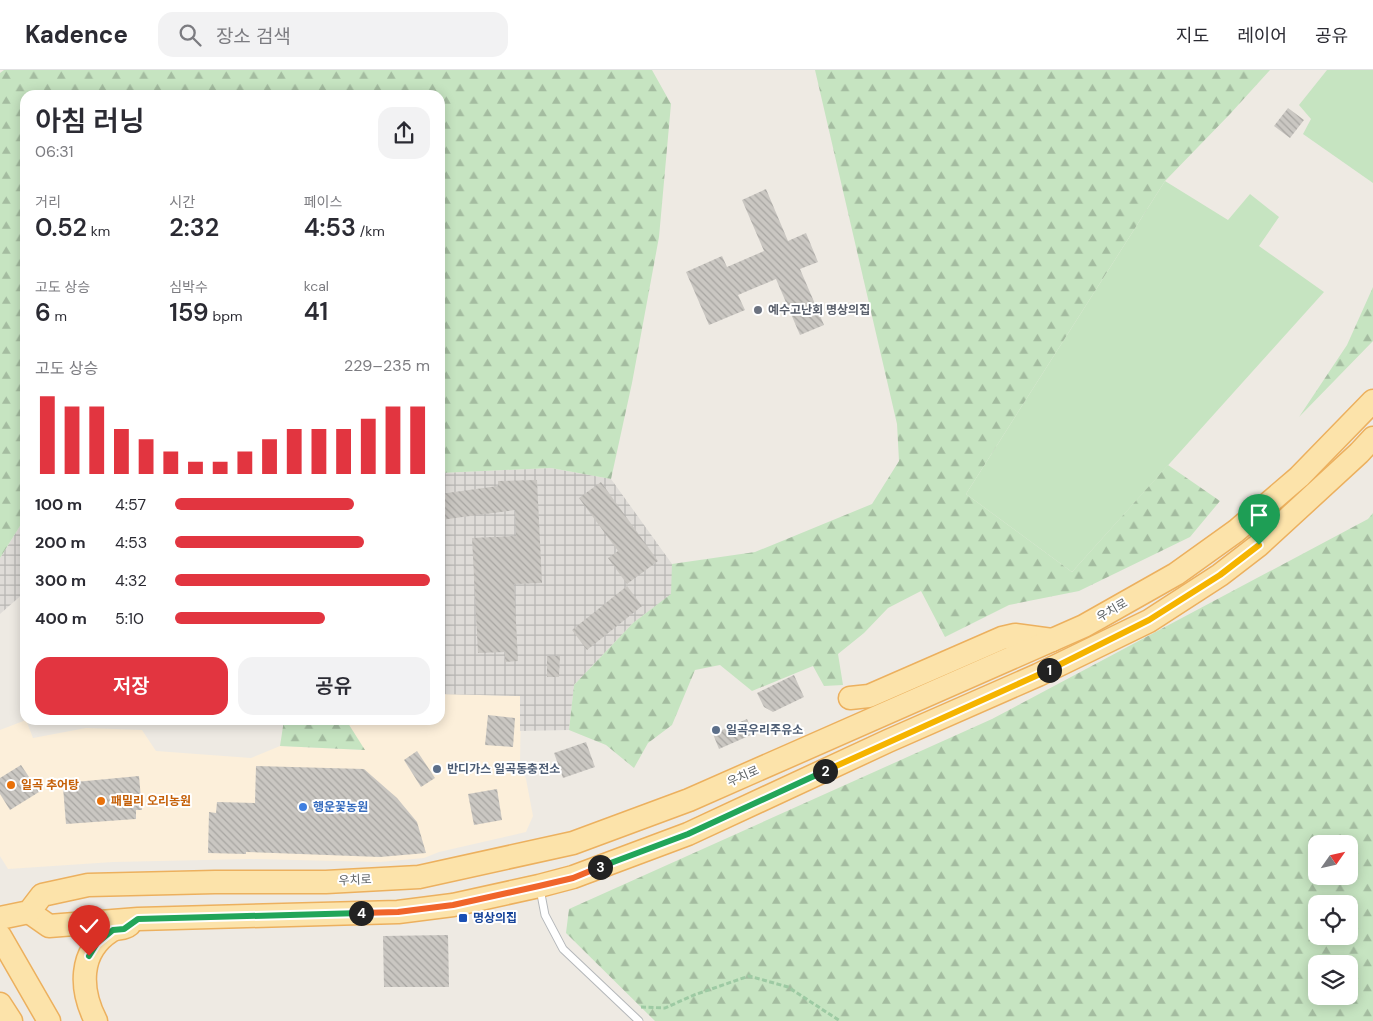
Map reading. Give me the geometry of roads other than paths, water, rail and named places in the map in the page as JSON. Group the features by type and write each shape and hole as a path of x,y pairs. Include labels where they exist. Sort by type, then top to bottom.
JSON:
{"main road":[{"name":"우치로","path":"1373,401 1299,477 1236,531 1176,574 1084,626 689,800 573,843 419,877 326,882 88,885 42,895 28,912 49,926 138,919 398,912 453,905 573,878 688,834 1038,674 1149,620 1220,575 1259,545 1359,454 1373,438"},
{"path":"850,698 869,696 1002,638 1015,635 1052,640"},
{"path":"0,918 28,912"},
{"path":"96,1021 87,1000 83,978 89,956 97,943 113,930 124,929 138,919"},
{"path":"0,936 49,1021"},
{"path":"0,1004 11,1021"}],"lane":[{"path":"539,886 545,915 563,949 639,1021"}],"place":[{"name":"예수고난회 명상의집","path":"758,310"},
{"name":"일곡우리주유소","path":"716,730"},
{"name":"반디가스 일곡동충전소","path":"437,769"},
{"name":"일곡 추어탕","path":"11,785"},
{"name":"패밀리 오리농원","path":"101,801"},
{"name":"행운꽃농원","path":"303,807"},
{"name":"명상의집","path":"463,918"}]}
